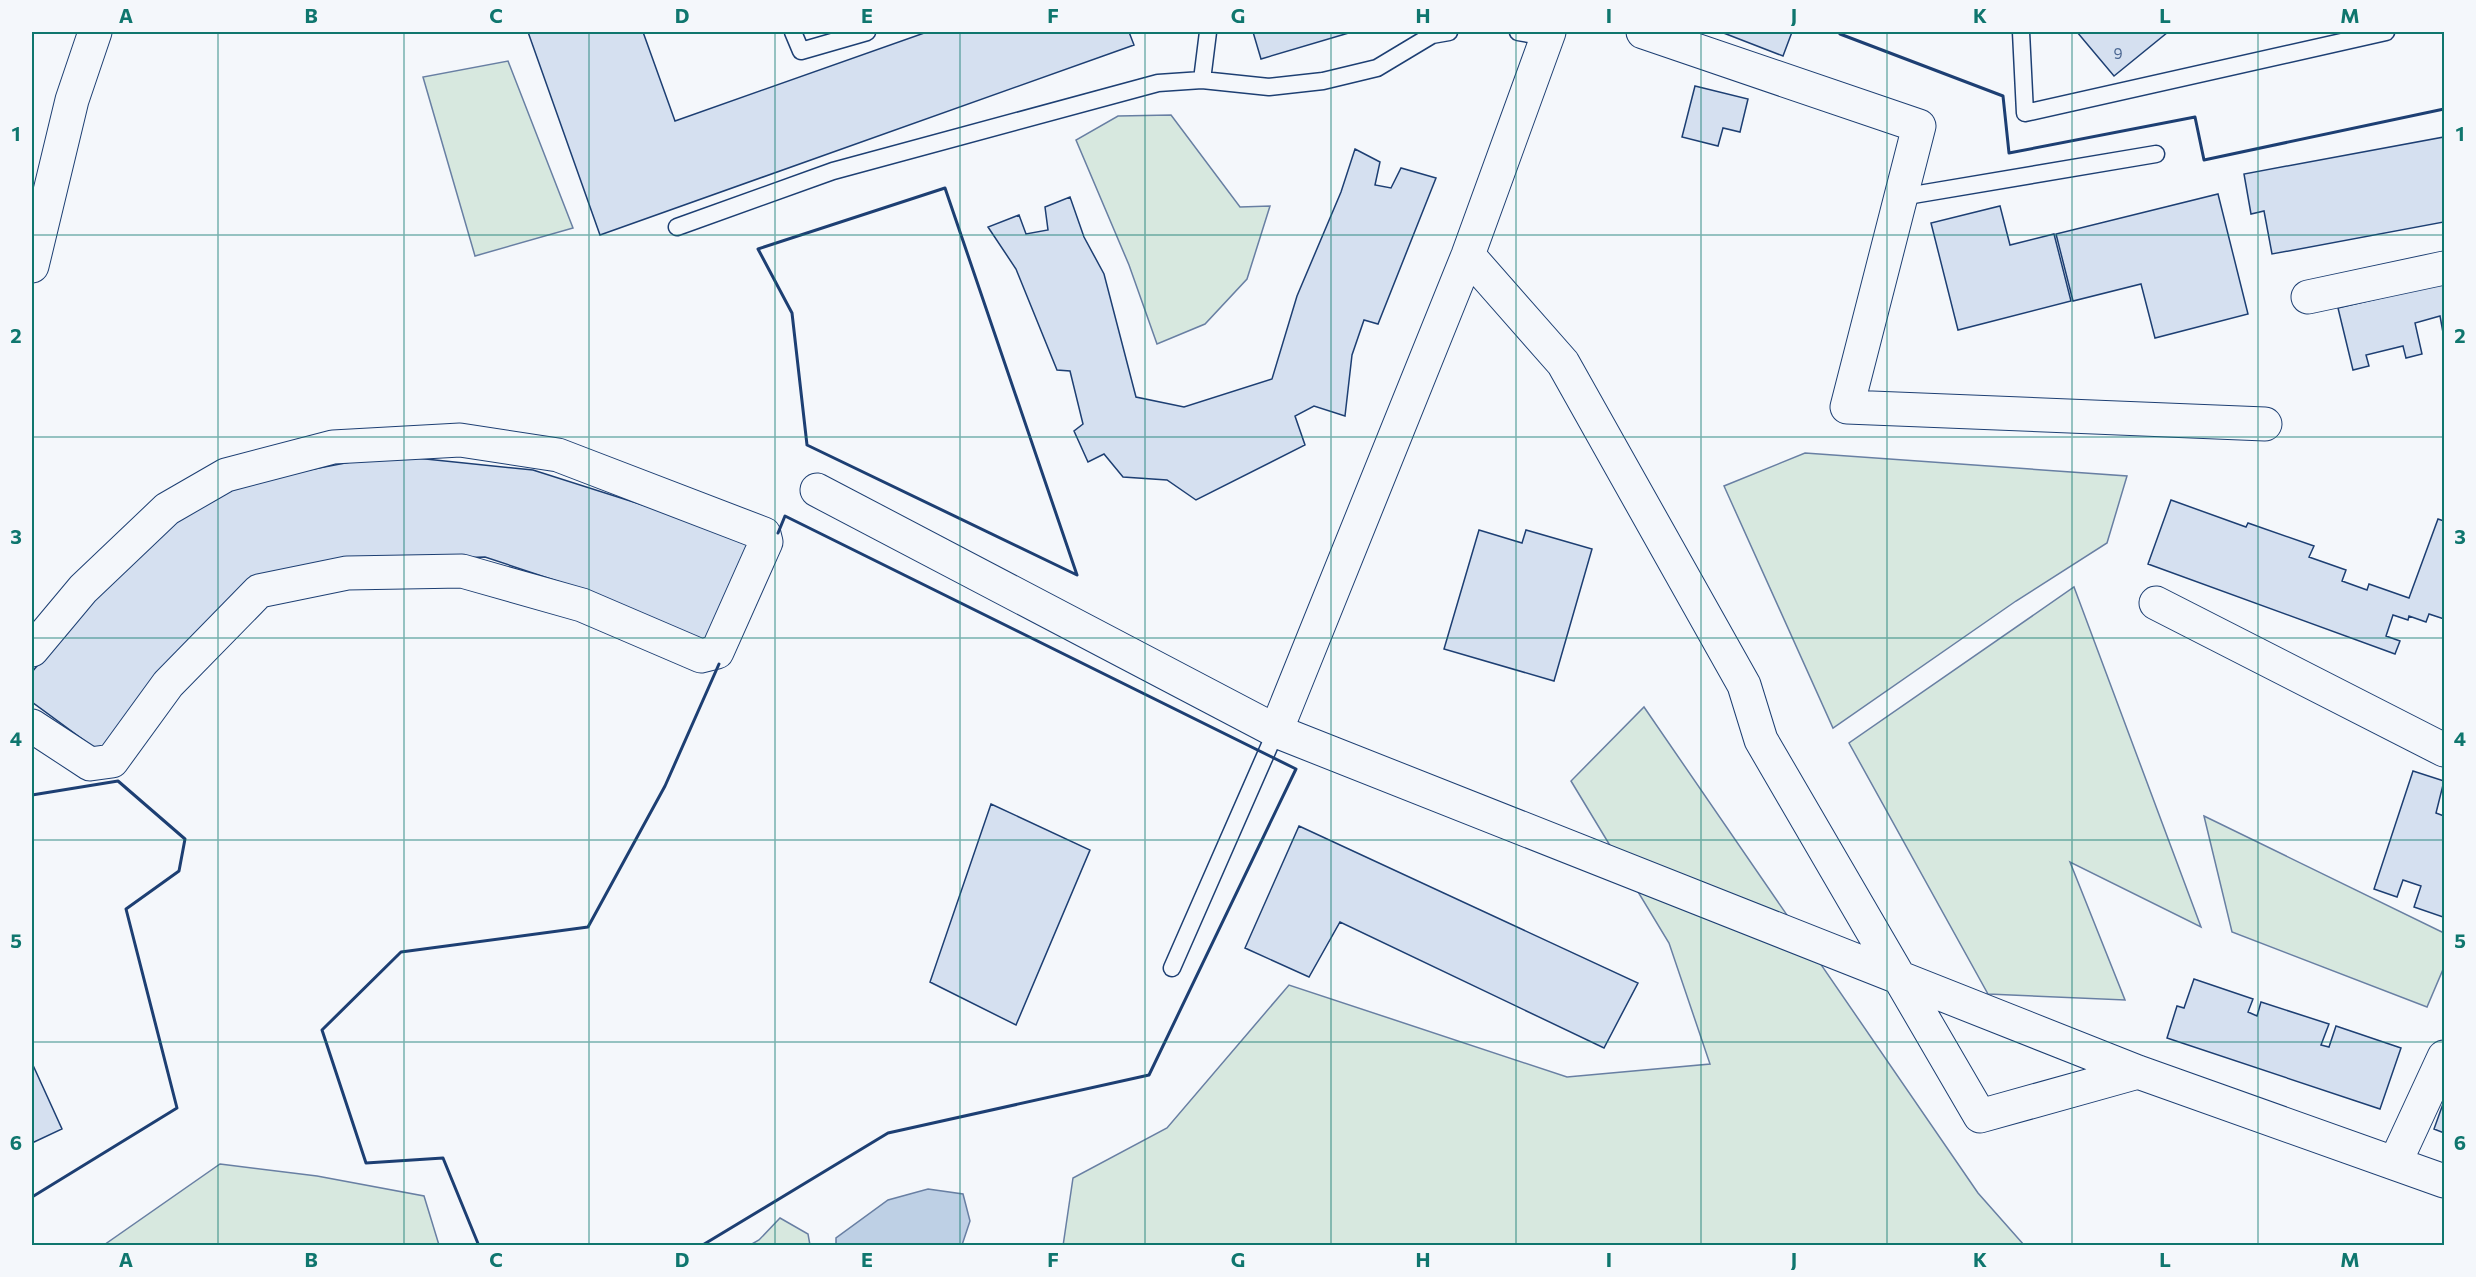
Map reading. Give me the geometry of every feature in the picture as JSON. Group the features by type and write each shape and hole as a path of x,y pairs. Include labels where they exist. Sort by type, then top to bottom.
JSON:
{"street":[{"path":"33,252 72,100 95,32"},
{"path":"1643,32 1919,126 1847,407 2265,424"},
{"path":"1276,731 1468,255 1538,33"},
{"path":"1468,255 1563,363 1744,685 1761,740 1904,981 1980,1116 2138,1072"},
{"path":"2308,297 2445,268"},
{"path":"32,650 83,589 167,509 226,475 333,447 460,440 558,455 764,534 766,542 717,652 701,656 582,605 462,571 347,573 259,591 168,684 112,761 90,764 32,726"},
{"path":"817,490 1276,731 2138,1072 2445,1181"},
{"path":"2156,603 2445,750"},
{"path":"2395,1163 2445,1057"}],"lane":[{"path":"793,32 801,51 867,32"},
{"path":"1202,80 1208,32"},
{"path":"677,227 833,171 1158,83 1202,80 1269,87 1323,81 1377,68 1432,35 1449,32"},
{"path":"2020,32 2025,113 2386,32"},
{"path":"1901,197 2156,154"},
{"path":"1172,968 1276,731"}],"shaded area":[{"path":"508,61 573,228 475,256 423,77"},
{"path":"1171,115 1240,207 1270,206 1247,279 1205,324 1157,344 1129,265 1076,140 1118,116"},
{"path":"1805,453 2127,476 2107,543 2016,601 1833,728 1724,486"},
{"path":"2074,587 2201,927 2070,862 2125,1000 1988,994 1849,743"},
{"path":"1644,707 1978,1193 2024,1245 1063,1246 1073,1178 1167,1128 1289,985 1567,1077 1710,1064 1669,943 1571,781"},
{"path":"2204,816 2444,933 2444,967 2427,1007 2232,932"},
{"path":"220,1164 317,1176 424,1196 439,1245 104,1245"},
{"path":"780,1218 808,1234 810,1245 750,1245 759,1240"}],"water":[{"path":"928,1189 963,1194 970,1221 962,1245 836,1245 836,1238 888,1200"}],"building":[{"path":"528,32 643,32 675,121 927,32 1129,32 1134,45 600,235"},
{"path":"1253,32 1352,32 1261,59"},
{"path":"1721,32 1792,32 1783,56"},
{"path":"2077,32 2168,32 2114,76"},
{"path":"1695,86 1748,99 1740,132 1723,128 1718,146 1682,137"},
{"path":"2444,137 2444,222 2272,254 2264,211 2251,214 2244,174"},
{"path":"1355,149 1380,162 1375,185 1391,188 1401,168 1436,178 1378,324 1364,320 1352,355 1345,416 1314,406 1295,416 1305,445 1196,500 1167,480 1123,477 1104,454 1088,462 1074,431 1083,424 1070,371 1057,370 1016,269 988,227 1019,215 1026,234 1048,230 1045,207 1070,197 1084,237 1104,274 1136,397 1184,407 1272,379 1297,296 1341,192"},
{"path":"2218,194 2248,314 2155,338 2141,284 2073,301 2056,234"},
{"path":"2000,206 2010,245 2054,234 2071,301 1958,330 1931,223"},
{"path":"2444,283 2444,338 2440,316 2415,323 2422,354 2406,358 2403,346 2366,355 2369,366 2353,370 2338,308"},
{"path":"387,455 533,470 759,542 710,649 593,593 485,557 328,562 250,579 100,752 32,702 32,672 128,557 215,488"},
{"path":"2171,500 2246,527 2248,523 2314,546 2309,557 2346,570 2342,581 2367,590 2369,584 2409,598 2438,519 2444,521 2444,619 2429,614 2426,622 2409,616 2408,620 2393,615 2386,636 2400,641 2395,654 2148,564"},
{"path":"1479,530 1522,543 1526,530 1592,549 1554,681 1444,649"},
{"path":"2413,771 2444,781 2436,813 2444,816 2443,917 2414,907 2421,886 2403,880 2397,897 2374,889"},
{"path":"991,804 1090,850 1016,1025 930,982"},
{"path":"1299,826 1638,983 1604,1048 1340,922 1309,977 1245,948"},
{"path":"2194,979 2253,999 2248,1012 2257,1016 2261,1002 2329,1024 2321,1045 2329,1047 2336,1026 2401,1048 2380,1109 2167,1038 2177,1006 2184,1008"},
{"path":"32,1063 62,1129 32,1143"},
{"path":"2444,1101 2444,1133 2434,1129"}],"wall":[{"path":"1841,32 1840,34 2003,96 2009,153 2195,117 2204,160 2444,109"},
{"path":"945,188 1077,575 807,445 792,313 758,249 945,188"},
{"path":"701,1246 888,1133 1149,1075 1296,769 785,516 778,533"},
{"path":"479,1246 443,1158 366,1163 322,1030 401,952 588,927 665,786 719,664"},
{"path":"32,795 118,781 185,839 179,871 126,909 177,1108 32,1197"}]}
